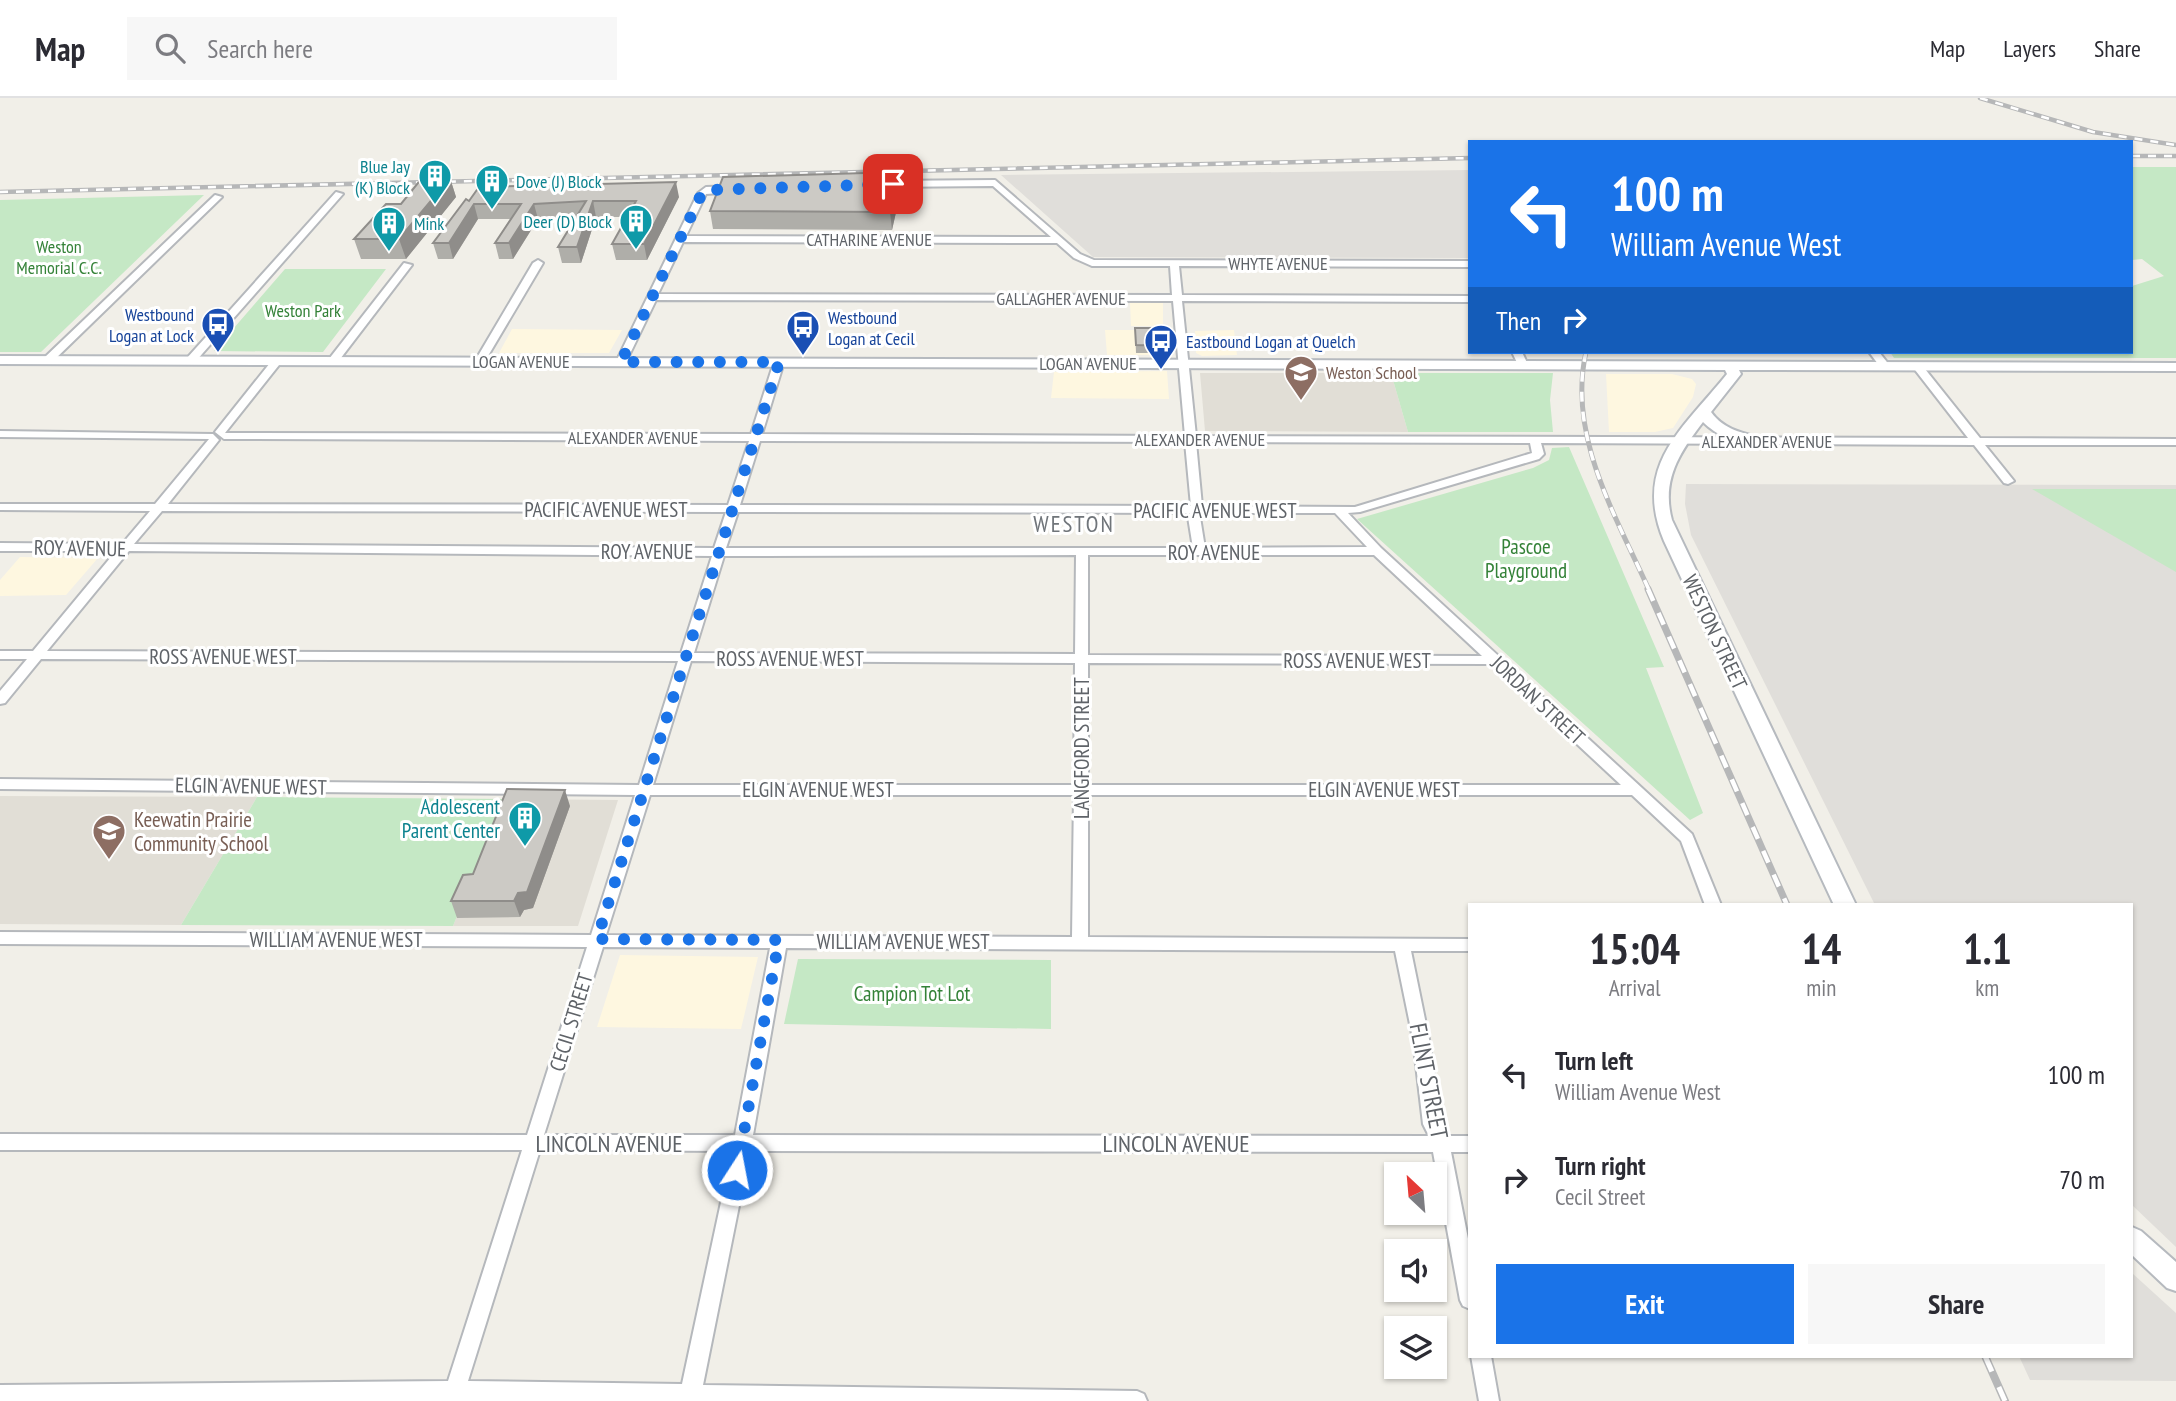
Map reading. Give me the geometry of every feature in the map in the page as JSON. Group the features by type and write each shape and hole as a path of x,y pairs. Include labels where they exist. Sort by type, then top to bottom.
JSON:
{"main road":[{"name":"LOGAN AVENUE","path":"0,360 1184,363 1520,358 1675,365 2176,366"},
{"path":"1675,365 1705,377 1720,392 1789,365"},
{"name":"WESTON STREET","path":"1728,365 1734,374 1667,464 1661,482 1662,513 1667,530 1844,903"},
{"path":"1704,412 1723,432 1758,441"},
{"path":"2133,1240 2176,1279"}],"street":[{"path":"866,185 995,183 1058,240"},
{"path":"621,362 702,193 706,190 746,188"},
{"path":"191,360 339,194"},
{"path":"48,360 218,197"},
{"name":"CATHARINE AVENUE","path":"680,239 1058,240"},
{"name":"WHYTE AVENUE","path":"1058,240 1086,261 1468,264"},
{"path":"480,361 538,263"},
{"path":"1174,263 1198,510 1194,517 1200,552"},
{"path":"334,361 407,265"},
{"name":"GALLAGHER AVENUE","path":"651,297 1468,299"},
{"path":"1876,354 1885,366"},
{"path":"0,700 278,360"},
{"name":"CECIL STREET","path":"453,1396 779,362"},
{"path":"1917,366 2008,481"},
{"name":"ALEXANDER AVENUE","path":"0,434 2176,442"},
{"name":"PACIFIC AVENUE WEST","path":"0,508 1356,510 1535,457 1538,450 1535,440"},
{"name":"JORDAN STREET","path":"1338,510 1377,551 1687,838 1712,903"},
{"name":"ROY AVENUE","path":"0,547 719,552 1377,551"},
{"name":"LANGFORD STREET","path":"1080,943 1082,553"},
{"name":"ROSS AVENUE WEST","path":"0,655 1496,660"},
{"name":"ELGIN AVENUE WEST","path":"0,784 644,790 1635,790"},
{"name":"WILLIAM AVENUE WEST","path":"0,938 1468,945"},
{"path":"690,1399 743,1143 779,940"},
{"name":"FLINT STREET","path":"1402,945 1421,1039 1432,1124 1441,1144 1468,1289"},
{"name":"LINCOLN AVENUE","path":"0,1142 1468,1144"},
{"path":"1481,1358 1489,1401"},
{"path":"0,1395 1138,1401"}],"shaded area":[{"path":"1468,170 1468,258 1093,257 1001,175"},
{"path":"1130,303 1163,303 1163,326 1131,326"},
{"path":"512,329 622,330 609,353 499,353"},
{"path":"1105,330 1167,330 1168,355 1107,355"},
{"path":"1234,330 1237,355 1202,356 1196,353 1195,331"},
{"path":"1167,371 1169,399 1051,398 1054,372"},
{"name":"Weston School","path":"1200,373 1391,373 1408,432 1205,431"},
{"path":"1606,374 1672,374 1692,379 1696,384 1693,397 1673,428 1655,432 1609,432"},
{"path":"1686,484 2176,485 2176,1247 2133,1206 2133,903 1874,903 1691,535 1685,504"},
{"path":"20,557 98,558 66,595 0,596 0,580"},
{"name":"Keewatin Prairie Community School","path":"0,796 257,797 181,925 0,924"},
{"path":"505,799 618,800 578,926 453,926"},
{"path":"620,955 758,957 741,1029 597,1027"},
{"path":"2133,1274 2176,1313 2176,1381 2030,1380 2020,1358 2133,1358"}],"green space":[{"path":"2133,167 2176,167 2176,358 1894,358 1891,354 2133,354 2133,286 2164,276 2142,259 2133,260"},
{"name":"Weston Memorial C.C.","path":"204,195 41,352 0,352 0,200"},
{"name":"Weston Park","path":"285,269 386,269 323,352 214,351"},
{"path":"1391,373 1553,373 1550,400 1553,432 1408,432"},
{"name":"Pascoe Playground","path":"1569,447 1664,667 1646,668 1703,813 1690,820 1357,519 1533,468 1549,460 1552,448"},
{"path":"2032,489 2176,489 2176,572"},
{"path":"257,797 505,799 453,926 181,925"},
{"name":"Campion Tot Lot","path":"798,959 1051,960 1051,1029 784,1024"}],"building":[{"path":"900,172 890,212 710,211 723,177"},
{"path":"422,178 450,178 399,239 354,239 386,204 401,204"},
{"path":"676,182 644,244 612,244 636,201 593,201 577,247 558,247 586,201 534,204 509,243 495,243 521,204 474,204 449,243 433,243 466,199 469,201 479,187"},
{"path":"1135,328 1166,328 1167,346 1136,345"},
{"name":"Adolescent Parent Center","path":"507,789 565,790 527,892 518,893 514,901 451,901 463,875 473,874"}],"railway":[{"path":"1980,98 2093,132 2176,145"},
{"path":"2133,156 2176,156"},
{"path":"0,192 1468,158"},
{"path":"1586,354 1582,383 1583,414 1589,445 1598,475 1649,590"},
{"path":"1648,589 1786,903"},
{"path":"1986,1358 2005,1401"}],"place":[{"name":"Blue Jay (K) Block","path":"435,206"},
{"name":"Dove (J) Block","path":"492,211"},
{"name":"Deer (D) Block","path":"636,251"},
{"name":"Mink","path":"389,253"},
{"name":"Westbound Logan at Lock","path":"218,354"},
{"name":"Westbound Logan at Cecil","path":"803,357"},
{"name":"Eastbound Logan at Quelch","path":"1161,371"},
{"name":"Weston School","path":"1301,402"},
{"name":"Adolescent Parent Center","path":"525,848"},
{"name":"Keewatin Prairie Community School","path":"109,861"}],"district":[{"name":"WESTON","path":"1074,523"}],"route":[{"path":"737,1170 779,940 597,939 779,362 621,362 702,193 706,190 893,184"}]}
